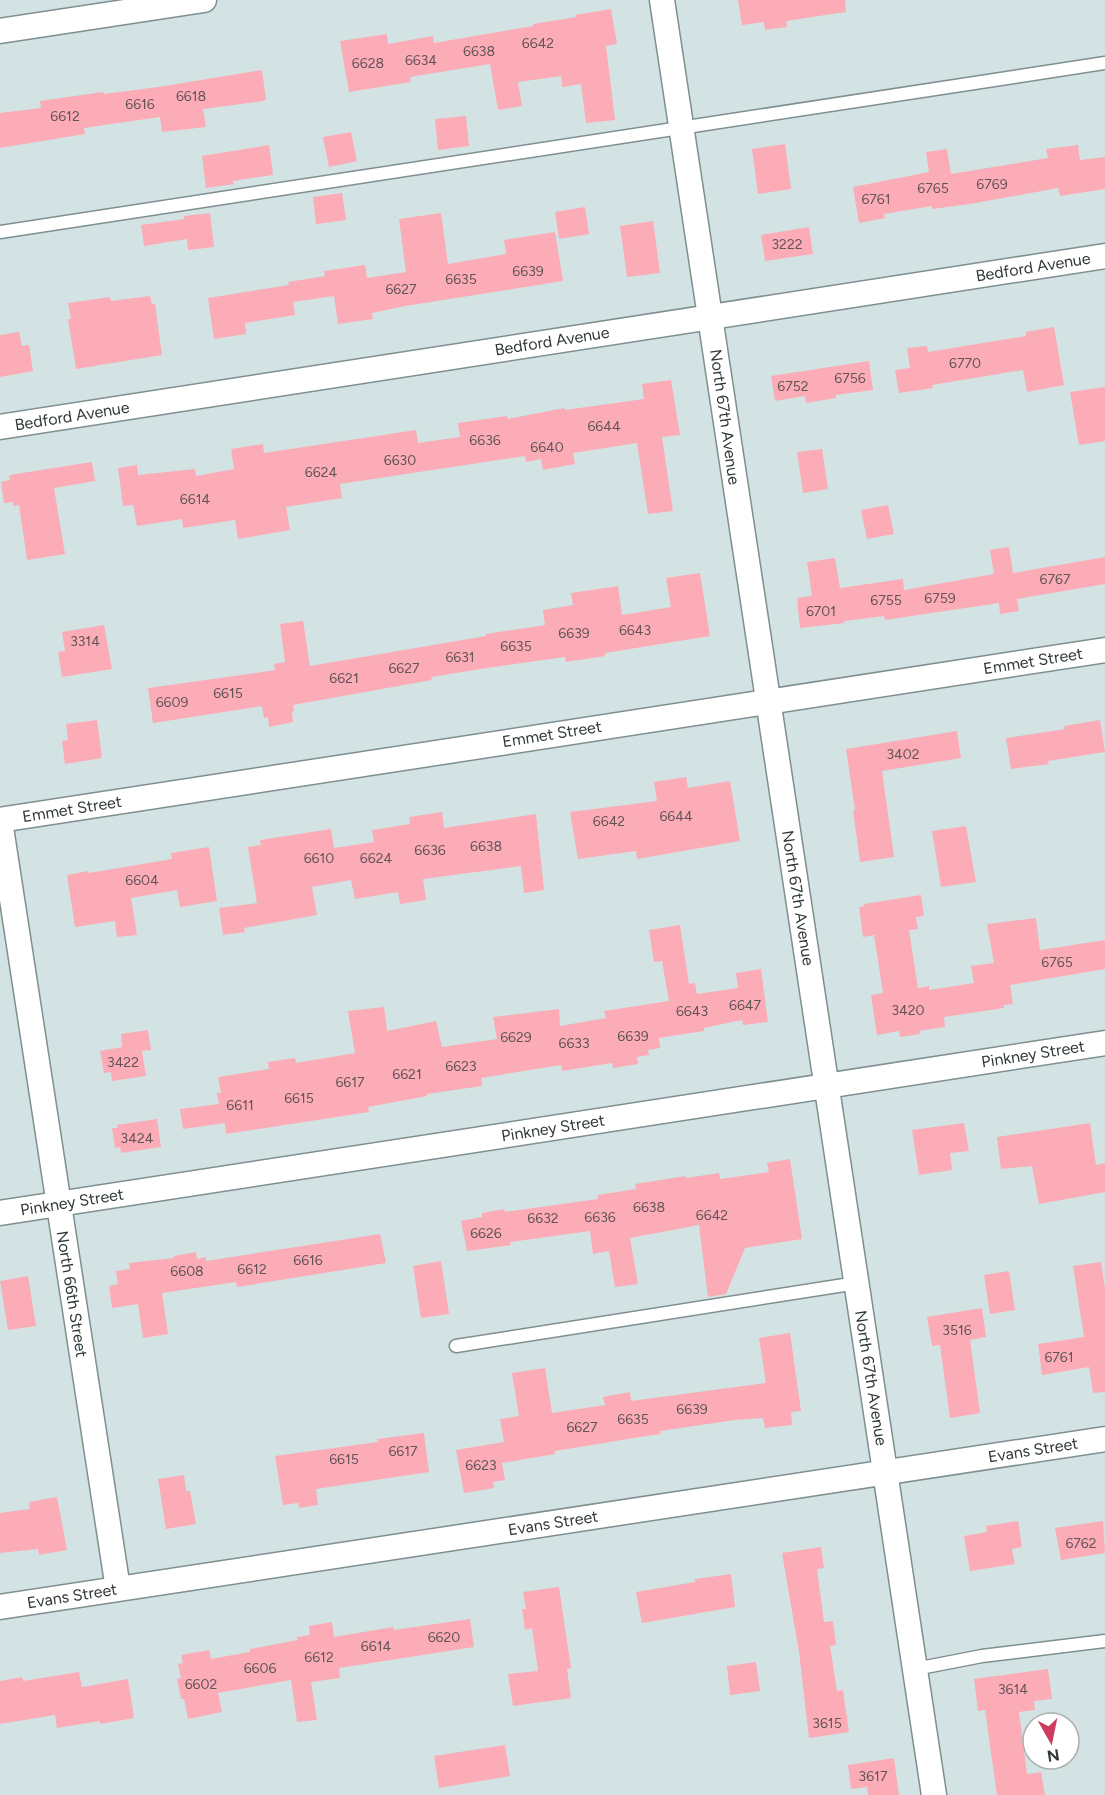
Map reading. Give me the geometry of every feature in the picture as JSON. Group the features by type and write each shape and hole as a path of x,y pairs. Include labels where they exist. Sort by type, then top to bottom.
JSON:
{"street":[{"path":"0,32 204,0"},
{"name":"North 67th Avenue","path":"662,0 934,1795"},
{"name":"Bedford Avenue","path":"0,427 1105,256"},
{"name":"Emmet Street","path":"0,820 1105,650"},
{"name":"North 66th Street","path":"0,820 57,1204 118,1589"},
{"name":"Pinkney Street","path":"0,1213 1105,1043"},
{"name":"Evans Street","path":"0,1607 1105,1440"}],"lane":[{"path":"0,232 1105,63"},
{"path":"456,1346 856,1283"},
{"path":"915,1669 982,1656 1105,1641"}],"building":[{"path":"738,0 845,0 846,12 786,21 787,27 765,30 764,22 742,25"},
{"path":"611,9 617,44 606,46 615,120 586,123 581,84 562,87 561,76 518,82 522,106 498,110 490,64 410,77 411,82 349,92 340,41 387,34 388,44 433,36 434,43 533,26 533,24"},
{"path":"262,70 266,99 203,109 206,127 162,132 160,117 84,128 85,134 0,148 0,113 41,108 40,101 158,87"},
{"path":"466,116 469,146 438,150 435,119"},
{"path":"351,132 357,161 329,167 323,137"},
{"path":"785,144 791,189 758,194 752,149"},
{"path":"269,145 273,175 206,188 202,156"},
{"path":"1078,145 1080,160 1105,157 1105,189 1060,196 1058,188 970,204 932,209 932,206 884,214 885,218 859,223 853,187 929,172 926,152 947,149 951,174 1048,158 1046,149"},
{"path":"342,193 346,220 316,224 313,197"},
{"path":"585,207 589,234 559,239 555,212"},
{"path":"210,213 214,247 188,250 187,239 144,246 141,225"},
{"path":"441,213 448,264 506,254 504,240 555,232 563,281 405,306 372,313 373,319 338,324 334,296 293,302 295,315 245,323 246,334 214,339 208,298 289,285 288,282 325,276 324,271 365,265 367,278 406,272 399,219"},
{"path":"653,221 660,273 627,277 620,226"},
{"path":"809,227 813,254 765,261 761,235"},
{"path":"150,296 152,304 155,304 162,355 76,369 68,319 71,319 68,303 110,297 111,301"},
{"path":"1054,327 1064,385 1027,392 1023,370 932,385 933,388 899,393 895,370 910,368 907,348 927,346 928,352 1026,336 1026,332"},
{"path":"19,332 22,346 29,345 33,371 0,377 0,335"},
{"path":"869,361 873,390 836,395 836,398 806,403 805,396 775,401 771,376"},
{"path":"671,380 680,435 662,437 673,511 648,514 637,443 573,453 575,464 543,470 541,459 526,462 525,456 340,484 342,498 286,507 290,530 238,539 235,520 183,528 182,519 137,526 133,505 123,506 118,468 137,465 138,475 195,469 196,476 234,469 231,449 263,444 264,453 416,430 418,443 460,437 458,423 507,416 508,419 564,408 565,410 644,399 642,384"},
{"path":"1105,387 1105,441 1079,445 1070,392"},
{"path":"822,449 828,489 803,493 797,452"},
{"path":"92,462 95,481 54,488 65,554 27,560 19,505 13,506 13,502 4,503 1,482 10,480 9,475"},
{"path":"888,505 894,534 867,539 861,510"},
{"path":"1009,547 1013,573 1105,557 1105,584 1017,599 1019,611 1000,614 999,603 885,620 884,616 800,628 797,598 812,596 807,562 835,558 840,588 903,579 904,590 994,574 990,550"},
{"path":"700,573 710,636 605,653 605,656 566,662 565,657 431,677 432,680 293,705 293,722 269,727 268,717 264,718 262,706 153,723 148,688 275,670 274,664 285,662 280,624 303,621 310,666 545,625 543,610 573,605 571,593 618,586 622,615 671,607 666,578"},
{"path":"104,625 112,669 62,677 58,652 65,651 62,632"},
{"path":"97,720 102,758 65,764 62,741 68,740 66,724"},
{"path":"1100,720 1105,752 1048,761 1049,764 1011,769 1006,738 1065,729 1064,726"},
{"path":"957,731 961,758 882,771 894,857 860,862 846,749"},
{"path":"686,777 688,788 730,781 740,841 637,859 636,851 578,859 570,812 657,801 654,782"},
{"path":"442,812 444,828 536,814 544,890 524,893 521,866 423,879 426,900 400,904 398,892 355,899 351,880 312,887 317,915 244,928 245,932 223,935 219,908 257,903 248,847 261,845 260,840 331,829 334,848 374,842 372,830 410,824 409,817"},
{"path":"966,826 976,882 941,887 932,831"},
{"path":"209,847 217,901 180,907 177,890 131,898 137,935 117,937 115,921 75,927 67,875 172,859 171,853"},
{"path":"921,895 924,916 916,917 918,929 909,930 918,988 929,986 929,990 974,983 971,966 994,963 987,924 1036,918 1040,950 1105,940 1105,969 1010,985 1013,1004 1004,1005 1004,1008 944,1017 945,1027 900,1037 899,1031 877,1035 871,995 883,993 874,935 863,937 859,907 865,906 864,904"},
{"path":"680,925 689,984 695,983 697,994 738,988 736,973 761,969 768,1022 743,1025 742,1020 704,1028 704,1031 659,1038 660,1048 648,1050 649,1055 637,1057 638,1064 613,1068 612,1063 562,1071 561,1065 481,1078 482,1086 427,1094 427,1096 368,1107 369,1112 226,1134 225,1123 183,1129 180,1109 219,1104 217,1093 221,1093 218,1077 269,1069 268,1062 295,1058 296,1063 355,1053 348,1011 384,1007 387,1031 436,1021 442,1047 497,1039 493,1017 559,1009 560,1026 606,1018 604,1011 669,1001 662,961 654,962 649,930"},
{"path":"148,1030 151,1050 142,1051 146,1076 112,1081 111,1072 104,1073 100,1051 122,1047 121,1034"},
{"path":"157,1119 161,1147 121,1153 120,1147 115,1148 112,1128 118,1128 117,1125"},
{"path":"964,1123 969,1151 950,1153 952,1170 919,1175 912,1130"},
{"path":"1090,1123 1096,1165 1105,1163 1105,1192 1039,1204 1032,1166 1001,1169 997,1137"},
{"path":"790,1159 802,1239 745,1248 726,1294 708,1297 699,1225 630,1238 638,1284 615,1287 609,1251 593,1254 590,1231 510,1242 511,1245 467,1251 461,1221 482,1217 482,1213 598,1199 598,1195 636,1189 635,1184 686,1176 686,1178 719,1173 720,1179 769,1172 767,1163"},
{"path":"380,1234 386,1263 237,1287 236,1282 162,1293 168,1334 143,1338 138,1304 112,1308 109,1286 118,1284 116,1271 130,1269 129,1263 174,1258 174,1256 196,1252 197,1259 206,1257 206,1261"},
{"path":"441,1261 449,1314 421,1318 413,1266"},
{"path":"1101,1262 1105,1289 1105,1392 1093,1393 1089,1367 1042,1375 1038,1344 1084,1337 1073,1266"},
{"path":"1009,1271 1015,1310 990,1314 984,1275"},
{"path":"28,1276 36,1326 8,1330 0,1281"},
{"path":"982,1308 986,1337 970,1340 980,1413 950,1418 940,1345 932,1346 927,1317"},
{"path":"790,1333 801,1411 791,1412 792,1425 765,1428 763,1418 735,1420 660,1431 661,1434 555,1451 555,1454 502,1463 505,1480 493,1482 494,1488 464,1493 456,1450 504,1442 500,1419 519,1416 512,1373 545,1368 552,1413 605,1405 603,1397 630,1392 631,1401 766,1383 759,1338"},
{"path":"424,1433 429,1472 316,1489 318,1505 299,1508 298,1503 283,1505 275,1456 378,1442 377,1439"},
{"path":"184,1475 186,1491 190,1491 196,1524 166,1529 158,1479"},
{"path":"57,1497 67,1550 39,1555 38,1549 0,1553 0,1513 30,1509 29,1502"},
{"path":"1018,1521 1022,1547 1012,1549 1015,1564 970,1571 964,1536 987,1532 986,1526"},
{"path":"1103,1521 1105,1553 1061,1560 1055,1528"},
{"path":"821,1547 824,1568 817,1569 824,1622 833,1621 836,1645 830,1646 837,1691 843,1690 849,1732 809,1738 799,1652 782,1553"},
{"path":"731,1574 735,1607 642,1623 636,1592"},
{"path":"559,1587 571,1668 567,1669 571,1698 513,1706 508,1674 538,1671 532,1628 525,1630 522,1609 526,1609 523,1592"},
{"path":"470,1619 474,1647 339,1668 340,1678 311,1682 317,1720 297,1722 291,1680 218,1693 222,1712 188,1719 184,1699 181,1699 177,1679 181,1678 178,1664 183,1663 181,1655 209,1650 211,1659 250,1652 250,1649 298,1640 297,1637 310,1635 309,1626 332,1622 334,1637 393,1627 394,1630"},
{"path":"756,1662 760,1691 730,1695 727,1666"},
{"path":"1048,1669 1052,1699 1034,1701 1035,1710 1019,1712 1021,1771 1027,1771 1027,1774 1041,1772 1045,1795 997,1795 985,1710 978,1711 974,1679"},
{"path":"79,1672 82,1687 128,1679 134,1718 57,1728 55,1715 0,1724 0,1681 22,1677 23,1681"},
{"path":"505,1745 510,1776 439,1788 434,1756"},
{"path":"894,1758 899,1795 868,1795 867,1787 851,1789 848,1765"}]}
